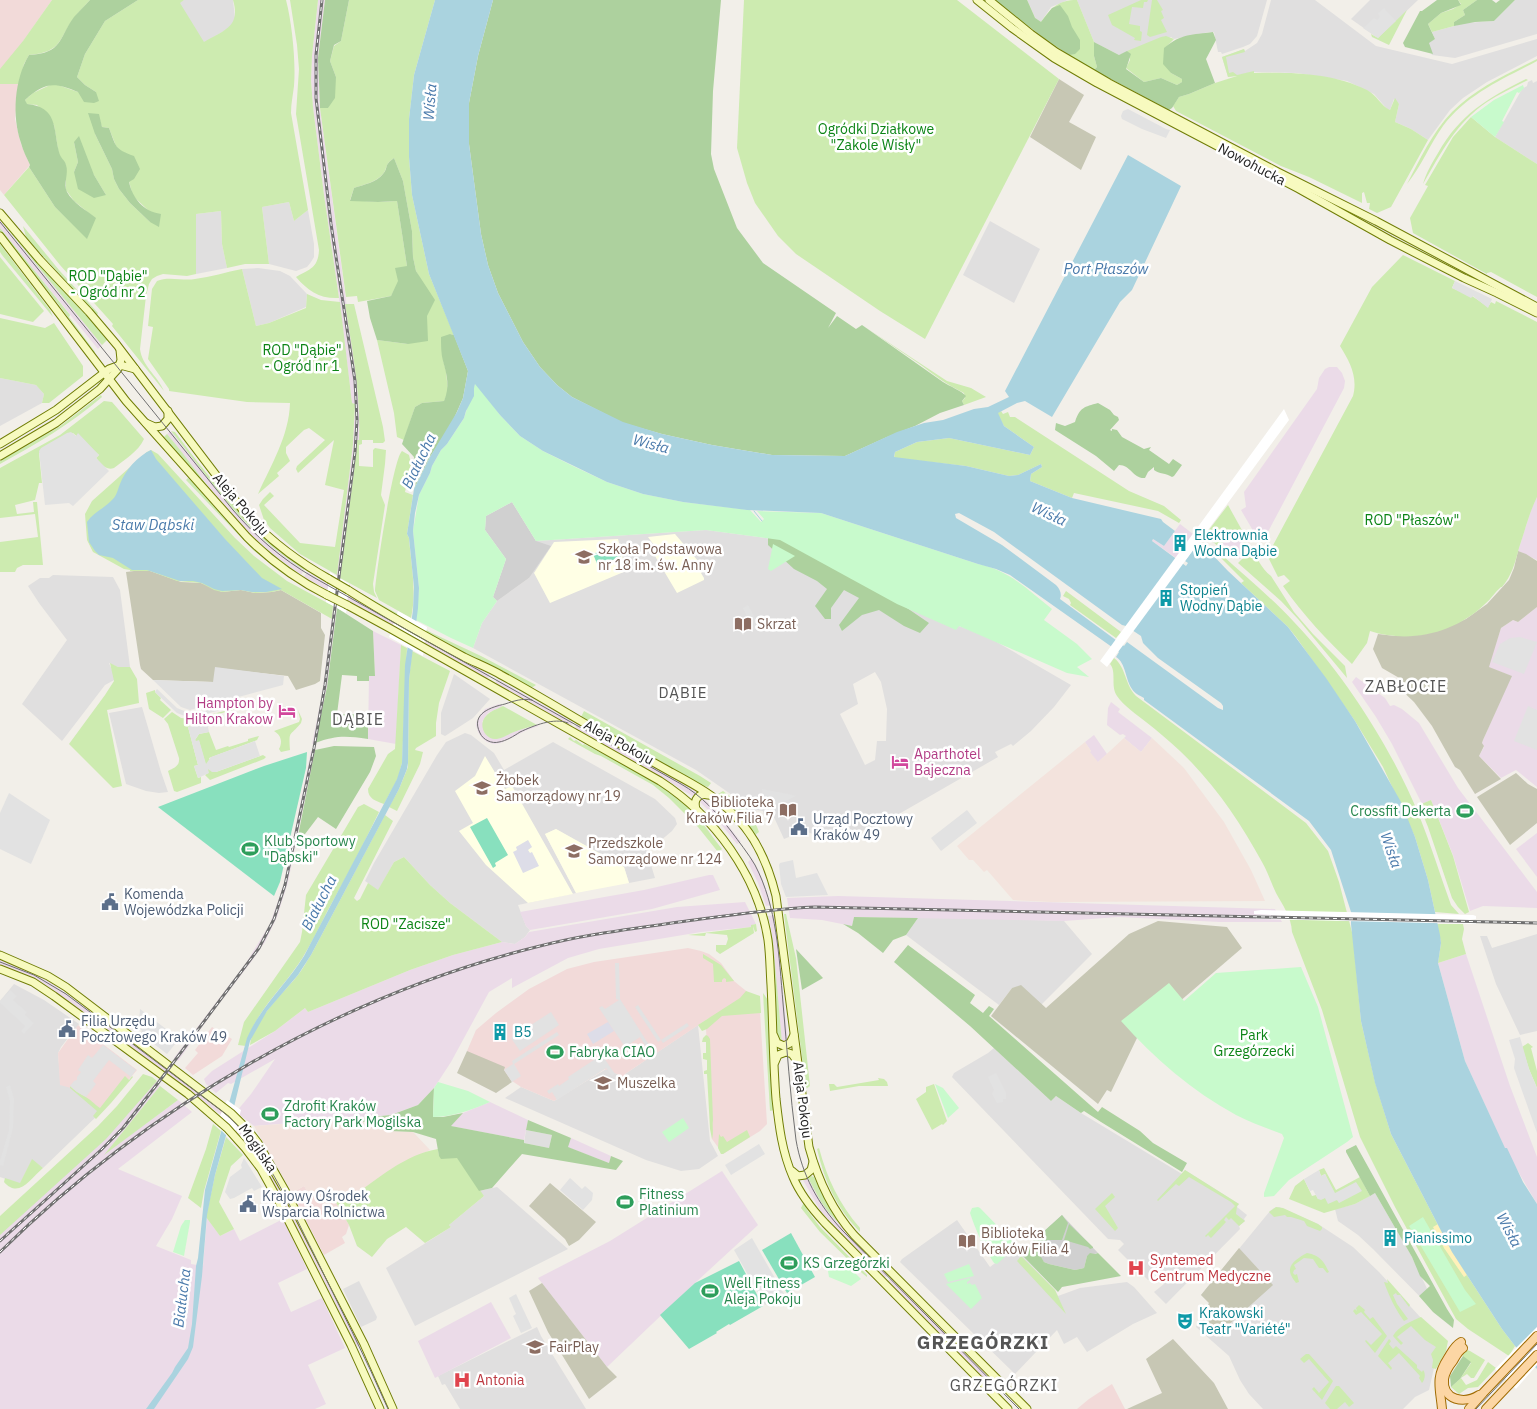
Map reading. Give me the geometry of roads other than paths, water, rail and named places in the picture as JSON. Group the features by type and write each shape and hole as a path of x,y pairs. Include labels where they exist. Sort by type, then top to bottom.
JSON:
{"main road":[{"name":"Nowohucka","path":"977,0 1054,58 1097,84 1290,184 1390,240 1537,313"},
{"name":"Nowohucka","path":"989,0 1056,52 1109,83 1278,172 1376,220 1457,266 1537,307"},
{"name":"Aleja Pokoju","path":"0,213 40,260 118,345 232,498 255,524 290,554 426,636 466,658 503,675 698,787 734,814 750,833 773,883 780,916 812,1156 828,1200 845,1224 1027,1409"},
{"name":"Aleja Pokoju","path":"0,236 144,422 256,546 286,571 654,778 672,789 696,809 712,826 735,857 749,881 761,912 768,940 779,1128 788,1164 797,1186 820,1218 1008,1409"},
{"path":"0,456 64,418 110,380 120,366 121,354 118,345"},
{"path":"0,444 56,410 111,367 127,366 137,371"},
{"path":"144,422 155,427 162,426 167,422 168,412"},
{"path":"493,687 491,682 493,677 498,674 503,675"},
{"path":"696,809 695,802 699,796 705,794 713,797"},
{"name":"Mogilska","path":"0,955 48,976 66,987 223,1107 248,1130 264,1152 294,1207 364,1344 393,1409"},
{"name":"Mogilska","path":"0,969 27,980 54,996 181,1089 235,1136 257,1164 277,1198 348,1338 380,1409"},
{"path":"772,1028 776,1042 784,1046 792,1041 794,1028"},
{"path":"774,1068 776,1058 786,1052 794,1056 799,1068"},
{"path":"235,1136 241,1140 247,1140 250,1136 248,1130"},
{"path":"788,1164 795,1175 803,1176 811,1170 812,1156"},
{"path":"1469,1409 1537,1336"},
{"path":"1442,1409 1439,1387 1441,1370 1454,1347 1462,1345 1446,1373 1444,1381 1446,1389 1452,1397 1461,1400 1471,1400 1483,1393"},
{"path":"1486,1409 1537,1355"},
{"path":"1000,1401 998,1396 1000,1392 1004,1390 1009,1391"}],"water":[{"path":"435,0 493,0 478,56 469,103 469,144 481,234 488,265 498,293 523,342 540,367 557,385 572,397 623,422 662,434 772,455 845,456 897,432 924,423 943,420 974,409 988,407 1009,397 1005,391 1128,155 1181,186 1132,290 1120,302 1052,417 1025,401 998,413 1004,426 1034,447 1030,455 949,438 917,442 895,452 894,457 966,466 1009,476 1018,475 1041,464 1042,467 1031,474 1030,481 1072,498 1161,519 1175,531 1164,546 1153,539 1152,541 1186,566 1188,563 1185,561 1196,546 1207,549 1288,627 1326,678 1355,721 1401,802 1415,837 1428,880 1441,943 1438,963 1465,1061 1505,1148 1507,1148 1523,1182 1537,1204 1537,1369 1502,1329 1452,1252 1391,1134 1375,1083 1361,1021 1351,912 1331,850 1309,821 1133,691 1122,663 1116,657 1119,652 1010,575 821,513 747,510 683,502 643,494 607,482 543,451 520,436 475,384 474,396 464,418 432,466 419,495 415,513 413,531 419,588 409,680 407,769 399,789 311,955 298,975 267,1011 250,1041 215,1175 207,1215 193,1347 188,1359 154,1409 146,1409 188,1348 205,1190 247,1038 259,1016 304,956 397,779 402,763 405,665 413,610 414,587 407,534 414,489 430,457 457,412 463,398 468,371 429,274 412,195 409,119 414,75","holes":["959,513 994,532 1122,625 1141,636 1143,643 1158,658 1221,703 1223,710 1127,642 1124,646 1060,599 1061,595 1056,585 1002,545 956,518 955,514"]},
{"name":"Staw Dąbski","path":"151,450 156,459 225,539 262,578 282,589 266,592 222,591 202,583 180,581 147,570 132,570 113,558 99,555 95,551 89,542 87,522 115,497 122,479 132,464"}],"waterway":[{"path":"754,511 762,521"}],"tram line":[{"path":"0,222 233,510 270,547 313,577 681,784 702,799 720,817 755,865 768,898 776,932 796,1140 802,1165 812,1188 818,1199 842,1230 1019,1409"},
{"path":"532,700 515,701 484,712 478,720 478,726 483,738 494,742 502,741 544,723 556,721 568,723"},
{"path":"0,962 34,975 66,994 222,1111 251,1141 285,1196 388,1409"},
{"path":"1476,1409 1537,1344"}],"railway":[{"path":"0,1241 123,1128 259,948 274,919 285,885 314,748 325,685 355,452 357,420 355,381 331,224 316,98 316,55 322,0"},
{"path":"0,1252 57,1200 118,1150 183,1105 250,1063 320,1026 392,994 466,967 575,938 713,917 815,907 1537,923"}],"place":[{"name":"Elektrownia Wodna Dąbie","path":"1180,543"},
{"name":"Szkoła Podstawowa nr 18 im. św. Anny","path":"584,557"},
{"name":"Stopień Wodny Dąbie","path":"1166,598"},
{"name":"Skrzat","path":"743,624"},
{"name":"Hampton by Hilton Krakow","path":"287,711"},
{"name":"Aparthotel Bajeczna","path":"900,762"},
{"name":"Żłobek Samorządowy nr 19","path":"482,788"},
{"name":"Biblioteka Kraków Filia 7","path":"788,810"},
{"name":"Crossfit Dekerta","path":"1465,811"},
{"name":"Urząd Pocztowy Kraków 49","path":"799,827"},
{"name":"Klub Sportowy \"Dąbski\"","path":"250,849"},
{"name":"Przedszkole Samorządowe nr 124","path":"574,851"},
{"name":"Komenda Wojewódzka Policji","path":"110,902"},
{"name":"Filia Urzędu Pocztowego Kraków 49","path":"67,1029"},
{"name":"B5","path":"500,1032"},
{"name":"Fabryka CIAO","path":"555,1052"},
{"name":"Muszelka","path":"603,1083"},
{"name":"Zdrofit Kraków Factory Park Mogilska","path":"270,1114"},
{"name":"Fitness Platinium","path":"625,1202"},
{"name":"Krajowy Ośrodek Wsparcia Rolnictwa","path":"248,1204"},
{"name":"Pianissimo","path":"1390,1238"},
{"name":"Biblioteka Kraków Filia 4","path":"967,1241"},
{"name":"KS Grzegórzki","path":"789,1263"},
{"name":"Syntemed Centrum Medyczne","path":"1136,1268"},
{"name":"Well Fitness Aleja Pokoju","path":"710,1291"},
{"name":"Krakowski Teatr \"Variété\"","path":"1185,1321"},
{"name":"FairPlay","path":"535,1347"},
{"name":"Antonia","path":"462,1380"}],"district":[{"name":"ZABŁOCIE","path":"1406,686"},
{"name":"DĄBIE","path":"683,693"},
{"name":"DĄBIE","path":"358,719"},
{"name":"GRZEGÓRZKI","path":"983,1342"},
{"name":"GRZEGÓRZKI","path":"1004,1385"}],"water label":[{"name":"Wisła","path":"430,102"},
{"name":"Port Płaszów","path":"1106,269"},
{"name":"Wisła","path":"651,444"},
{"name":"Białucha","path":"419,461"},
{"name":"Wisła","path":"1049,514"},
{"name":"Wisła","path":"1391,850"},
{"name":"Białucha","path":"319,903"},
{"name":"Wisła","path":"1509,1230"},
{"name":"Białucha","path":"182,1298"}],"park label":[{"name":"Ogródki Działkowe \"Zakole Wisły\"","path":"876,138"},
{"name":"ROD \"Dąbie\" - Ogród nr 2","path":"108,284"},
{"name":"ROD \"Dąbie\" - Ogród nr 1","path":"302,358"},
{"name":"ROD \"Płaszów\"","path":"1412,520"},
{"name":"ROD \"Zacisze\"","path":"406,924"},
{"name":"Park Grzegórzecki","path":"1254,1044"}]}
